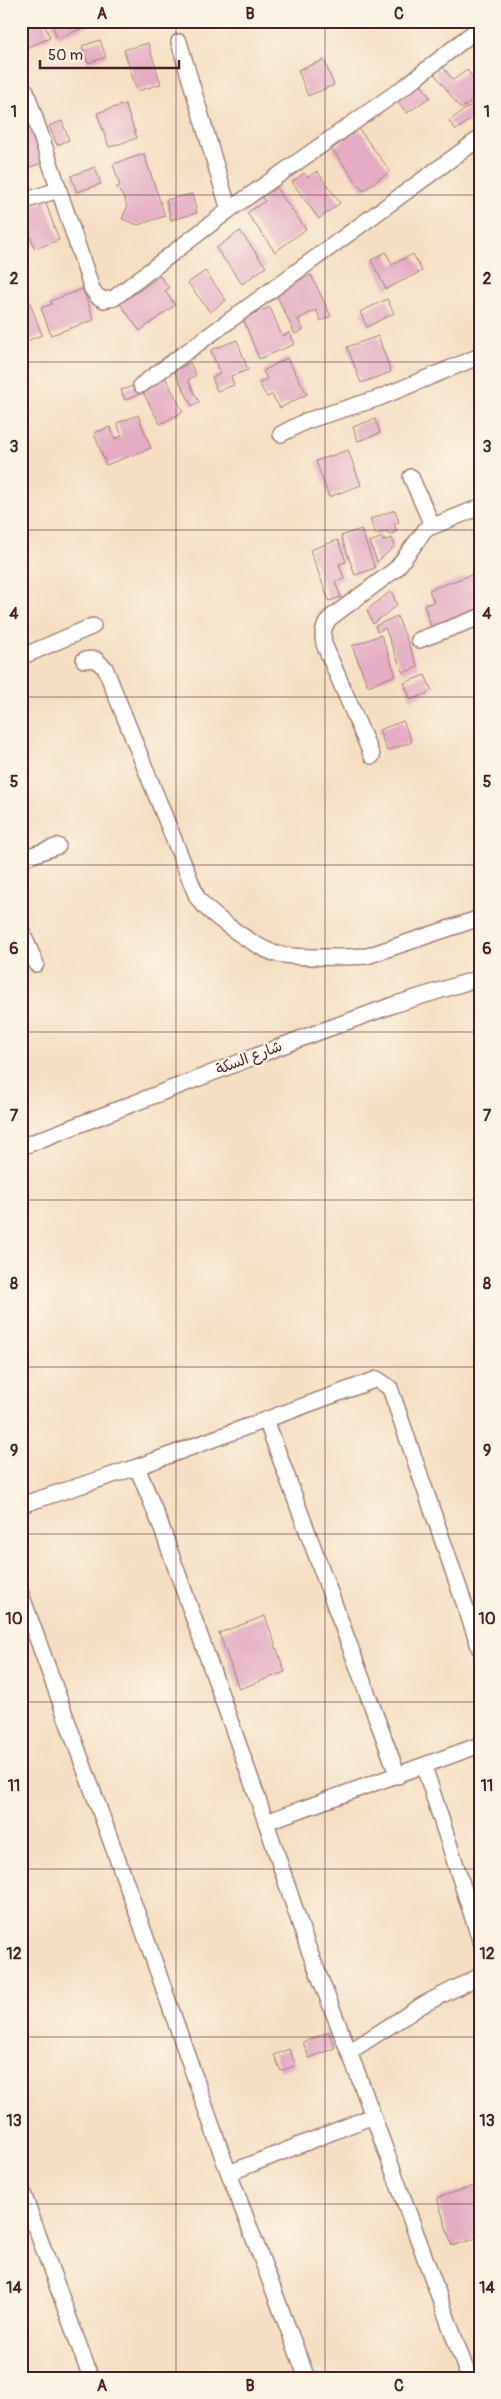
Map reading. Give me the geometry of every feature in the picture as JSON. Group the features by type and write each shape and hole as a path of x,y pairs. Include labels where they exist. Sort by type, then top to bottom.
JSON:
{"street":[{"path":"26,91 92,289 96,296 104,300 114,298 229,210 407,85 480,27"},
{"path":"179,42 229,210"},
{"path":"141,385 480,138"},
{"path":"21,202 58,190"},
{"path":"281,434 306,421 379,398 480,356"},
{"path":"411,477 432,525"},
{"path":"372,756 324,644 322,634 330,618 396,569 426,529 480,507"},
{"path":"420,640 480,617"},
{"path":"21,657 93,626"},
{"path":"84,660 95,659 105,668 197,897 219,920 277,954 350,957 367,956 480,918"},
{"path":"21,860 58,846"},
{"path":"21,930 36,964"},
{"name":"شارع السكة","path":"21,1147 305,1036 480,978"},
{"path":"21,1506 137,1467 377,1379 385,1382 390,1388 480,1649"},
{"path":"266,1420 398,1776"},
{"path":"137,1467 161,1526 266,1822 307,1945 373,2116 469,2378"},
{"path":"21,1594 229,2173 307,2378"},
{"path":"266,1822 480,1745"},
{"path":"424,1766 480,1940"},
{"path":"349,2052 424,2004 480,1976"},
{"path":"229,2173 373,2116"},
{"path":"21,2188 91,2378"}],"building":[{"path":"21,21 43,21 50,38 26,48 21,37"},
{"path":"51,21 90,21 91,25 57,38"},
{"path":"100,40 106,57 88,63 82,46"},
{"path":"148,43 161,84 137,91 124,50"},
{"path":"324,60 334,85 308,96 298,70"},
{"path":"443,67 453,80 467,70 480,87 480,95 461,109 434,73"},
{"path":"418,81 430,97 407,113 395,98"},
{"path":"125,104 137,138 109,147 97,113"},
{"path":"471,105 478,114 456,130 449,121"},
{"path":"30,116 45,162 21,170 21,119"},
{"path":"62,121 69,140 57,145 49,126"},
{"path":"359,129 390,171 363,191 332,149"},
{"path":"144,154 165,216 138,225 122,219 127,207 125,199 116,187 120,186 113,164"},
{"path":"95,167 101,184 77,192 71,176"},
{"path":"317,171 340,203 319,219 292,182 304,173 308,177"},
{"path":"273,184 306,229 275,252 247,213 265,201 259,194"},
{"path":"192,194 197,213 171,220 166,200"},
{"path":"45,201 59,240 35,249 21,210"},
{"path":"240,231 266,267 242,284 216,248"},
{"path":"386,252 392,265 413,254 422,271 386,289 371,260"},
{"path":"205,271 226,300 210,312 188,283"},
{"path":"311,275 331,316 321,321 316,310 298,319 303,330 295,334 275,292"},
{"path":"160,276 169,288 165,291 175,305 140,331 120,304"},
{"path":"83,289 94,320 51,335 41,308 52,304 50,301"},
{"path":"387,299 394,313 367,327 360,312"},
{"path":"30,303 42,335 21,343 21,306"},
{"path":"270,307 282,336 290,333 295,344 259,359 243,318"},
{"path":"378,336 391,372 361,383 347,347"},
{"path":"237,340 248,370 231,376 234,385 217,391 212,377 220,374 211,350"},
{"path":"287,358 307,394 280,408 272,395 267,397 259,383 267,379 263,371"},
{"path":"190,363 196,375 188,380 199,402 192,406 174,371"},
{"path":"164,375 183,412 160,424 140,387"},
{"path":"137,385 140,394 125,400 121,390"},
{"path":"138,415 151,448 106,465 94,433 110,427 115,439 122,436 117,423"},
{"path":"375,419 380,433 358,441 353,427"},
{"path":"348,450 361,485 329,497 316,461"},
{"path":"395,510 399,522 394,524 397,531 389,535 387,531 376,535 370,519"},
{"path":"361,529 375,568 355,575 341,536"},
{"path":"382,537 383,541 392,538 395,546 377,562 370,542"},
{"path":"338,540 346,562 339,564 344,579 335,582 341,597 329,601 310,550"},
{"path":"479,572 480,608 431,626 424,605 434,602 429,590"},
{"path":"391,591 397,605 373,624 367,610"},
{"path":"397,616 418,667 403,673 385,628 377,632 375,626"},
{"path":"381,635 396,675 368,686 352,646"},
{"path":"425,675 432,691 411,700 404,683"},
{"path":"403,721 412,742 387,751 379,730"},
{"path":"265,1616 285,1672 239,1689 219,1633"},
{"path":"329,2032 335,2048 309,2058 303,2042"},
{"path":"289,2049 296,2065 281,2071 274,2055"},
{"path":"480,2184 480,2237 452,2246 437,2198"}]}
